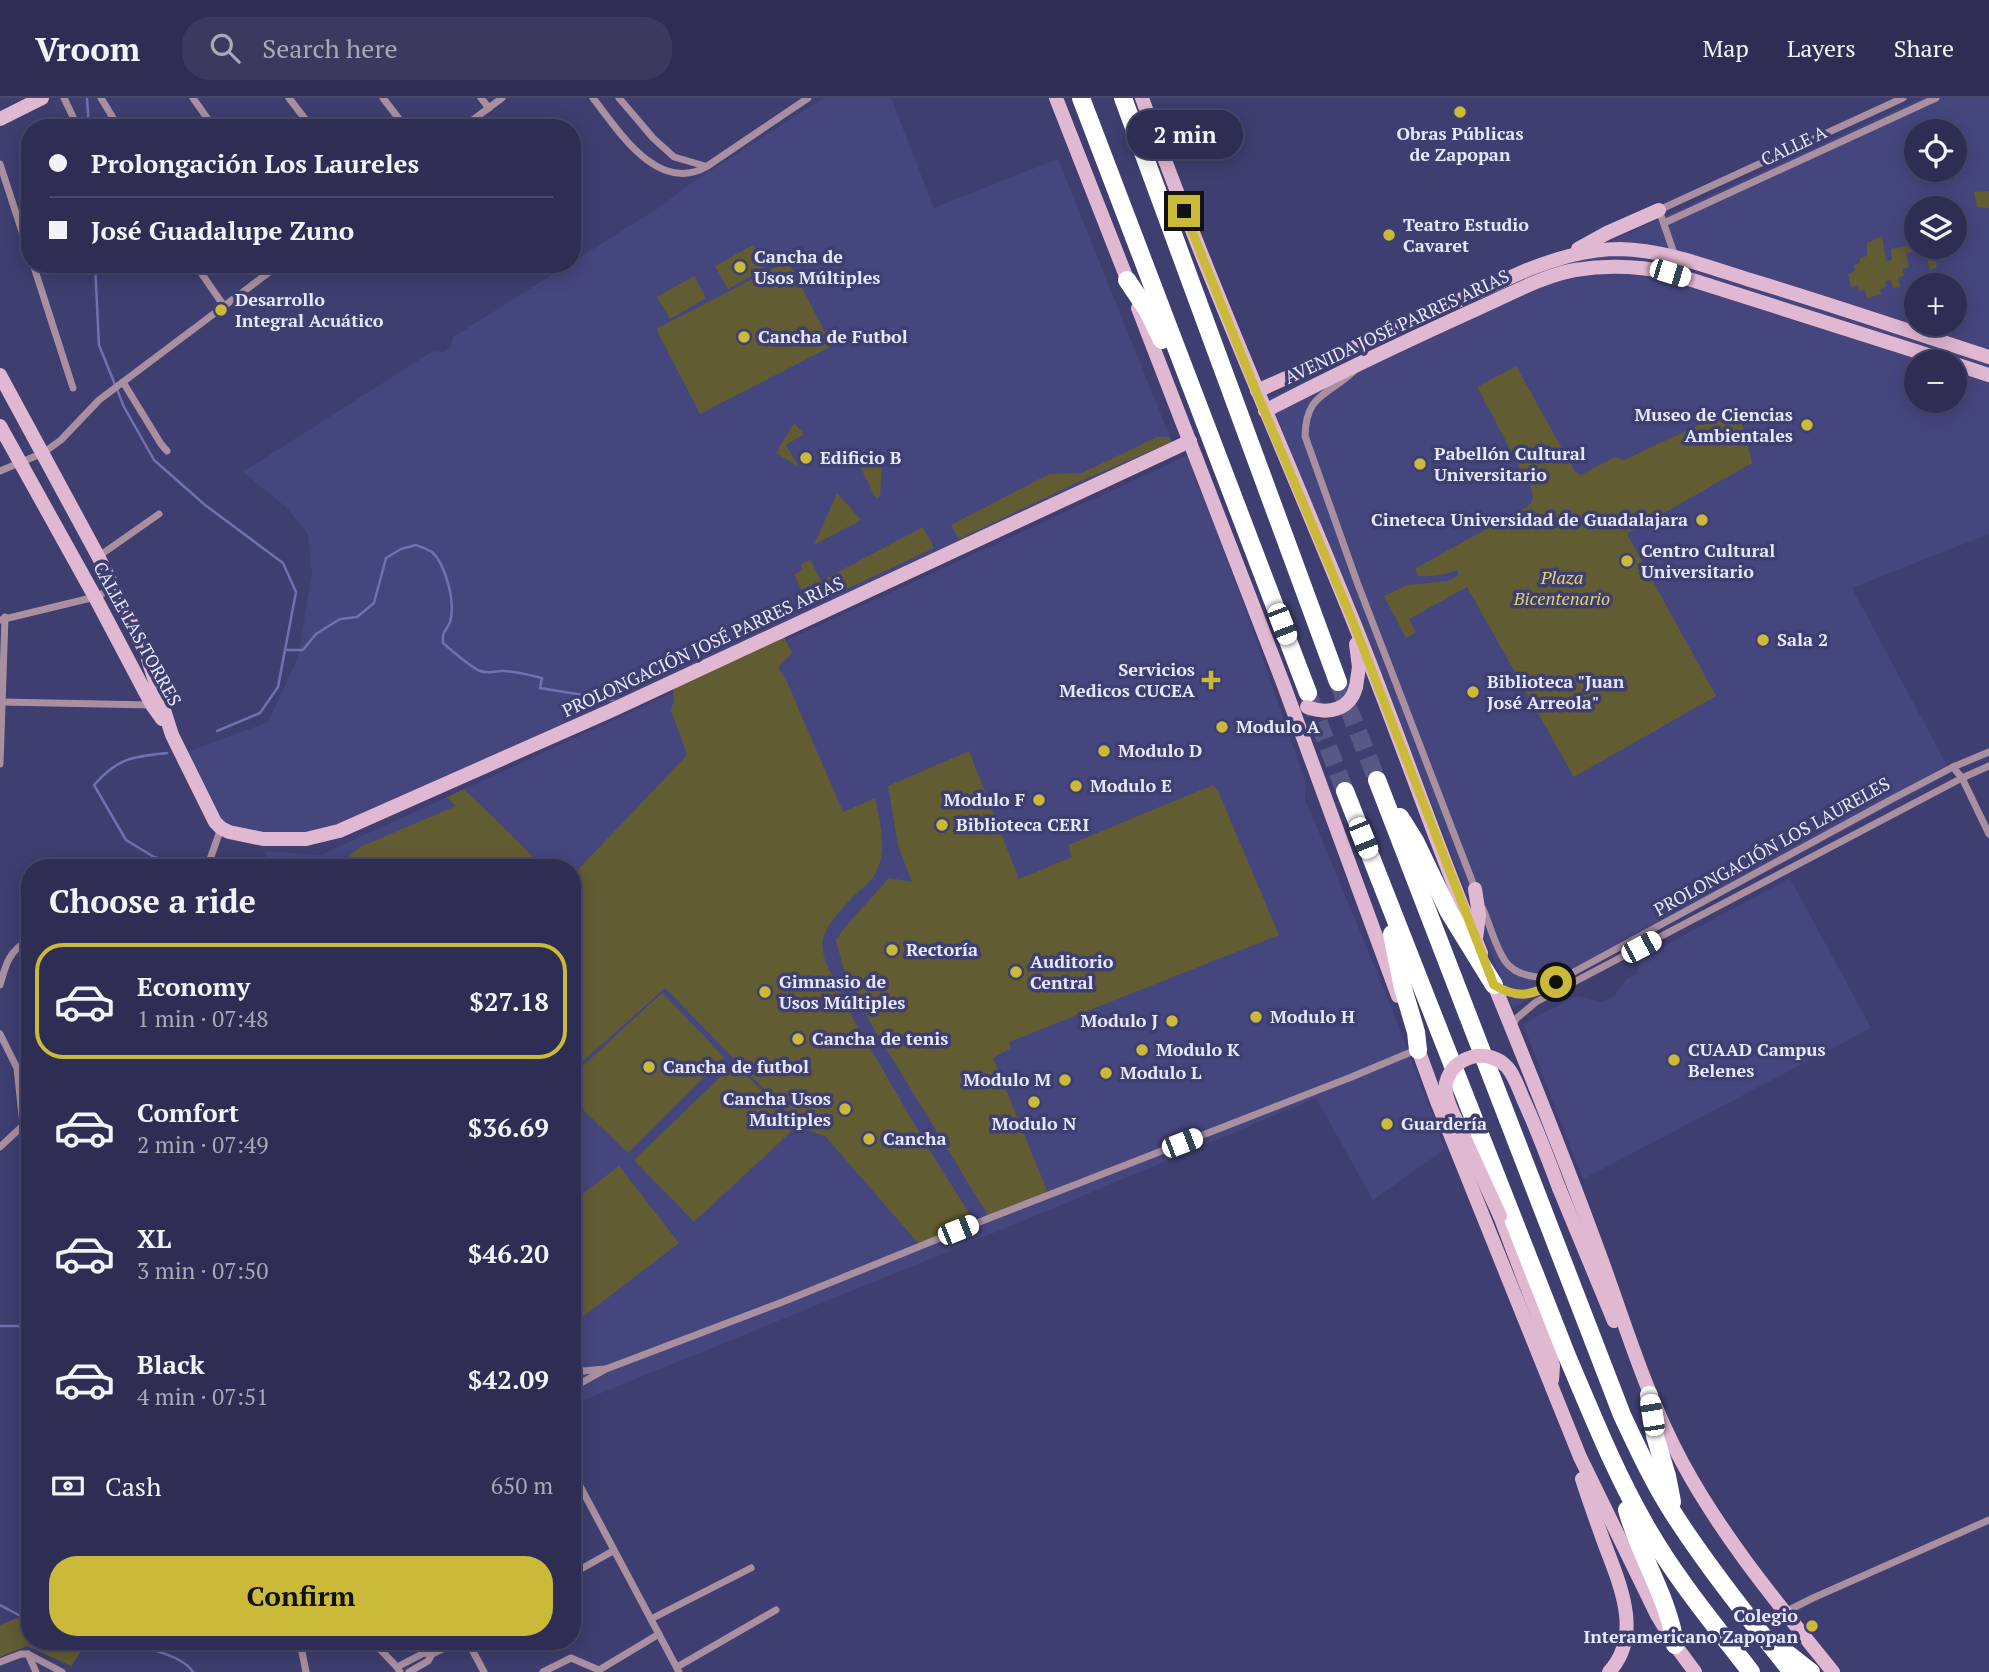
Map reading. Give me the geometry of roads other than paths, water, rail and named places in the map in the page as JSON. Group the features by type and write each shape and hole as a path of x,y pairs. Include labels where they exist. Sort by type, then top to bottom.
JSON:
{"highway":[{"path":"1081,98 1264,578 1307,700"},
{"path":"1122,98 1289,543 1347,685"},
{"path":"1128,279 1165,346 1235,520 1264,578"},
{"path":"1494,985 1438,890 1415,841 1377,780 1603,1370 1645,1464 1674,1516 1791,1672"},
{"path":"1418,1050 1393,937 1352,827 1345,791 1567,1356 1622,1488 1638,1540 1673,1627 1675,1645"},
{"path":"1649,1395 1655,1436 1667,1476 1674,1516"},
{"path":"1605,1447 1643,1520 1680,1581 1751,1672"},
{"path":"1766,1640 1793,1656 1811,1672"}],"main road":[{"path":"0,119 42,98"},
{"path":"1055,98 1128,279 1283,683 1438,1104 1580,1457 1657,1615 1695,1672"},
{"path":"1142,98 1256,391 1353,622 1570,1176 1649,1395 1681,1461 1729,1538 1833,1672"},
{"path":"1571,254 1608,233 1661,217"},
{"name":"AVENIDA JOSÉ PARRES ARIAS","path":"1256,391 1527,270 1571,254 1594,250 1648,251 1675,257 1989,357"},
{"name":"AVENIDA JOSÉ PARRES ARIAS","path":"1265,411 1364,361 1537,282 1565,272 1627,266 1670,273 1912,350"},
{"path":"1798,313 1803,314 1809,308 1810,302 1804,296"},
{"path":"1827,323 1822,320 1821,311 1824,307 1833,306"},
{"name":"AVENIDA JOSÉ PARRES ARIAS","path":"1967,368 1989,375"},
{"name":"CALLE LAS TORRES","path":"0,375 98,556 146,653 157,704"},
{"name":"CALLE LAS TORRES","path":"0,426 157,704 210,814 221,828"},
{"name":"PROLONGACIÓN JOSÉ PARRES ARIAS","path":"221,828 240,835 284,839 306,839 339,831 610,711 1190,442"},
{"path":"1283,683 1295,700 1307,700 1327,712 1340,708 1349,701 1347,685 1359,667 1353,622"},
{"path":"1475,889 1479,915 1476,940"},
{"path":"1552,1388 1552,1354 1500,1216 1451,1110 1446,1091 1450,1075 1464,1060 1489,1055 1510,1072 1614,1320 1624,1342 1633,1352"},
{"path":"1580,1457 1579,1471 1626,1607 1625,1640 1609,1672"}],"street":[{"path":"64,98 74,119"},
{"path":"101,98 114,119"},
{"path":"192,98 207,119"},
{"path":"289,98 305,119"},
{"path":"383,98 399,119"},
{"path":"481,98 489,108"},
{"path":"474,119 502,98"},
{"path":"593,98 636,152 659,167 684,175 706,167 808,98"},
{"path":"619,98 653,138 674,157 706,167"},
{"name":"CALLE A","path":"1661,217 1903,98"},
{"name":"CALLE A","path":"1661,217 1936,98"},
{"path":"0,164 21,228"},
{"path":"1661,217 1675,257 1670,273"},
{"path":"36,273 73,388"},
{"path":"201,273 224,306"},
{"path":"0,471 43,453 61,440 107,394 268,273"},
{"path":"1364,361 1345,380 1325,391 1314,402 1308,414 1305,436 1357,582 1504,960 1521,972 1536,976 1552,978 1569,975"},
{"path":"122,383 167,451"},
{"path":"98,556 159,514"},
{"path":"0,764 3,618 95,597 114,588"},
{"path":"2,702 157,704"},
{"name":"PROLONGACIÓN LOS LAURELES","path":"1511,1027 1517,1017 1569,975 1953,767 1989,752"},
{"name":"PROLONGACIÓN LOS LAURELES","path":"1494,985 1516,994 1546,992 1989,766"},
{"path":"1953,767 1962,778 1989,834"},
{"path":"210,859 221,828"},
{"path":"1773,864 1777,874"},
{"path":"0,985 4,967 16,947 21,944"},
{"path":"0,1034 17,1068 21,1106"},
{"path":"581,1383 606,1369 785,1301 980,1221 1418,1050"},
{"path":"0,1147 21,1127"},
{"path":"581,1371 606,1369"},
{"path":"581,1489 678,1670 776,1611"},
{"path":"1785,1612 1989,1520"},
{"path":"581,1569 613,1551"},
{"path":"651,1619 751,1568"},
{"path":"543,1672 571,1658 600,1671 659,1634"},
{"path":"380,1650 399,1670 424,1653 432,1654 440,1650"},
{"path":"472,1650 484,1672"},
{"path":"302,1652 306,1672"},
{"path":"0,1662 24,1654 62,1672"},
{"path":"24,1654 36,1672"},
{"path":"409,1672 428,1661 432,1654"}],"waterway":[{"path":"87,98 88,119"},
{"path":"95,273 99,345 124,407 154,460 205,505 283,563 296,592 278,687 260,713 217,731"},
{"path":"285,650 303,650 316,634 340,619 357,617 374,603 386,558 401,549 416,545 432,552 442,566 452,605 443,643 461,658 483,672 512,672 542,678 540,688 613,700"},
{"path":"160,859 126,840 94,785 110,769 126,760 167,753"},
{"path":"0,1326 21,1326"},
{"path":"0,1605 21,1616"},
{"path":"152,1650 178,1660 193,1672"}],"tunnel":[{"path":"1338,682 1377,780"},
{"path":"1309,697 1345,791"}],"place":[{"name":"Obras Públicas de Zapopan","path":"1460,112"},
{"name":"Teatro Estudio Cavaret","path":"1389,235"},
{"name":"Cancha de Usos Múltiples","path":"740,267"},
{"name":"Desarrollo Integral Acuático","path":"221,310"},
{"name":"Cancha de Futbol","path":"744,337"},
{"name":"Museo de Ciencias Ambientales","path":"1807,425"},
{"name":"Edificio B","path":"806,458"},
{"name":"Pabellón Cultural Universitario","path":"1420,464"},
{"name":"Cineteca Universidad de Guadalajara","path":"1702,520"},
{"name":"Centro Cultural Universitario","path":"1627,561"},
{"name":"Sala 2","path":"1763,640"},
{"name":"Servicios Medicos CUCEA","path":"1211,680"},
{"name":"Biblioteca \"Juan José Arreola\"","path":"1473,692"},
{"name":"Modulo A","path":"1222,727"},
{"name":"Modulo D","path":"1104,751"},
{"name":"Modulo E","path":"1076,786"},
{"name":"Modulo F","path":"1039,800"},
{"name":"Biblioteca CERI","path":"942,825"},
{"name":"Rectoría","path":"892,950"},
{"name":"Auditorio Central","path":"1016,972"},
{"name":"Gimnasio de Usos Múltiples","path":"765,992"},
{"name":"Modulo H","path":"1256,1017"},
{"name":"Modulo J","path":"1172,1021"},
{"name":"Cancha de tenis","path":"798,1039"},
{"name":"Modulo K","path":"1142,1050"},
{"name":"CUAAD Campus Belenes","path":"1674,1060"},
{"name":"Cancha de futbol","path":"649,1067"},
{"name":"Modulo L","path":"1106,1073"},
{"name":"Modulo M","path":"1065,1080"},
{"name":"Modulo N","path":"1034,1102"},
{"name":"Cancha Usos Multiples","path":"845,1109"},
{"name":"Guardería","path":"1387,1124"},
{"name":"Cancha","path":"869,1139"},
{"name":"Colegio Interamericano Zapopan","path":"1812,1626"}],"park label":[{"name":"Plaza Bicentenario","path":"1562,588"}]}
